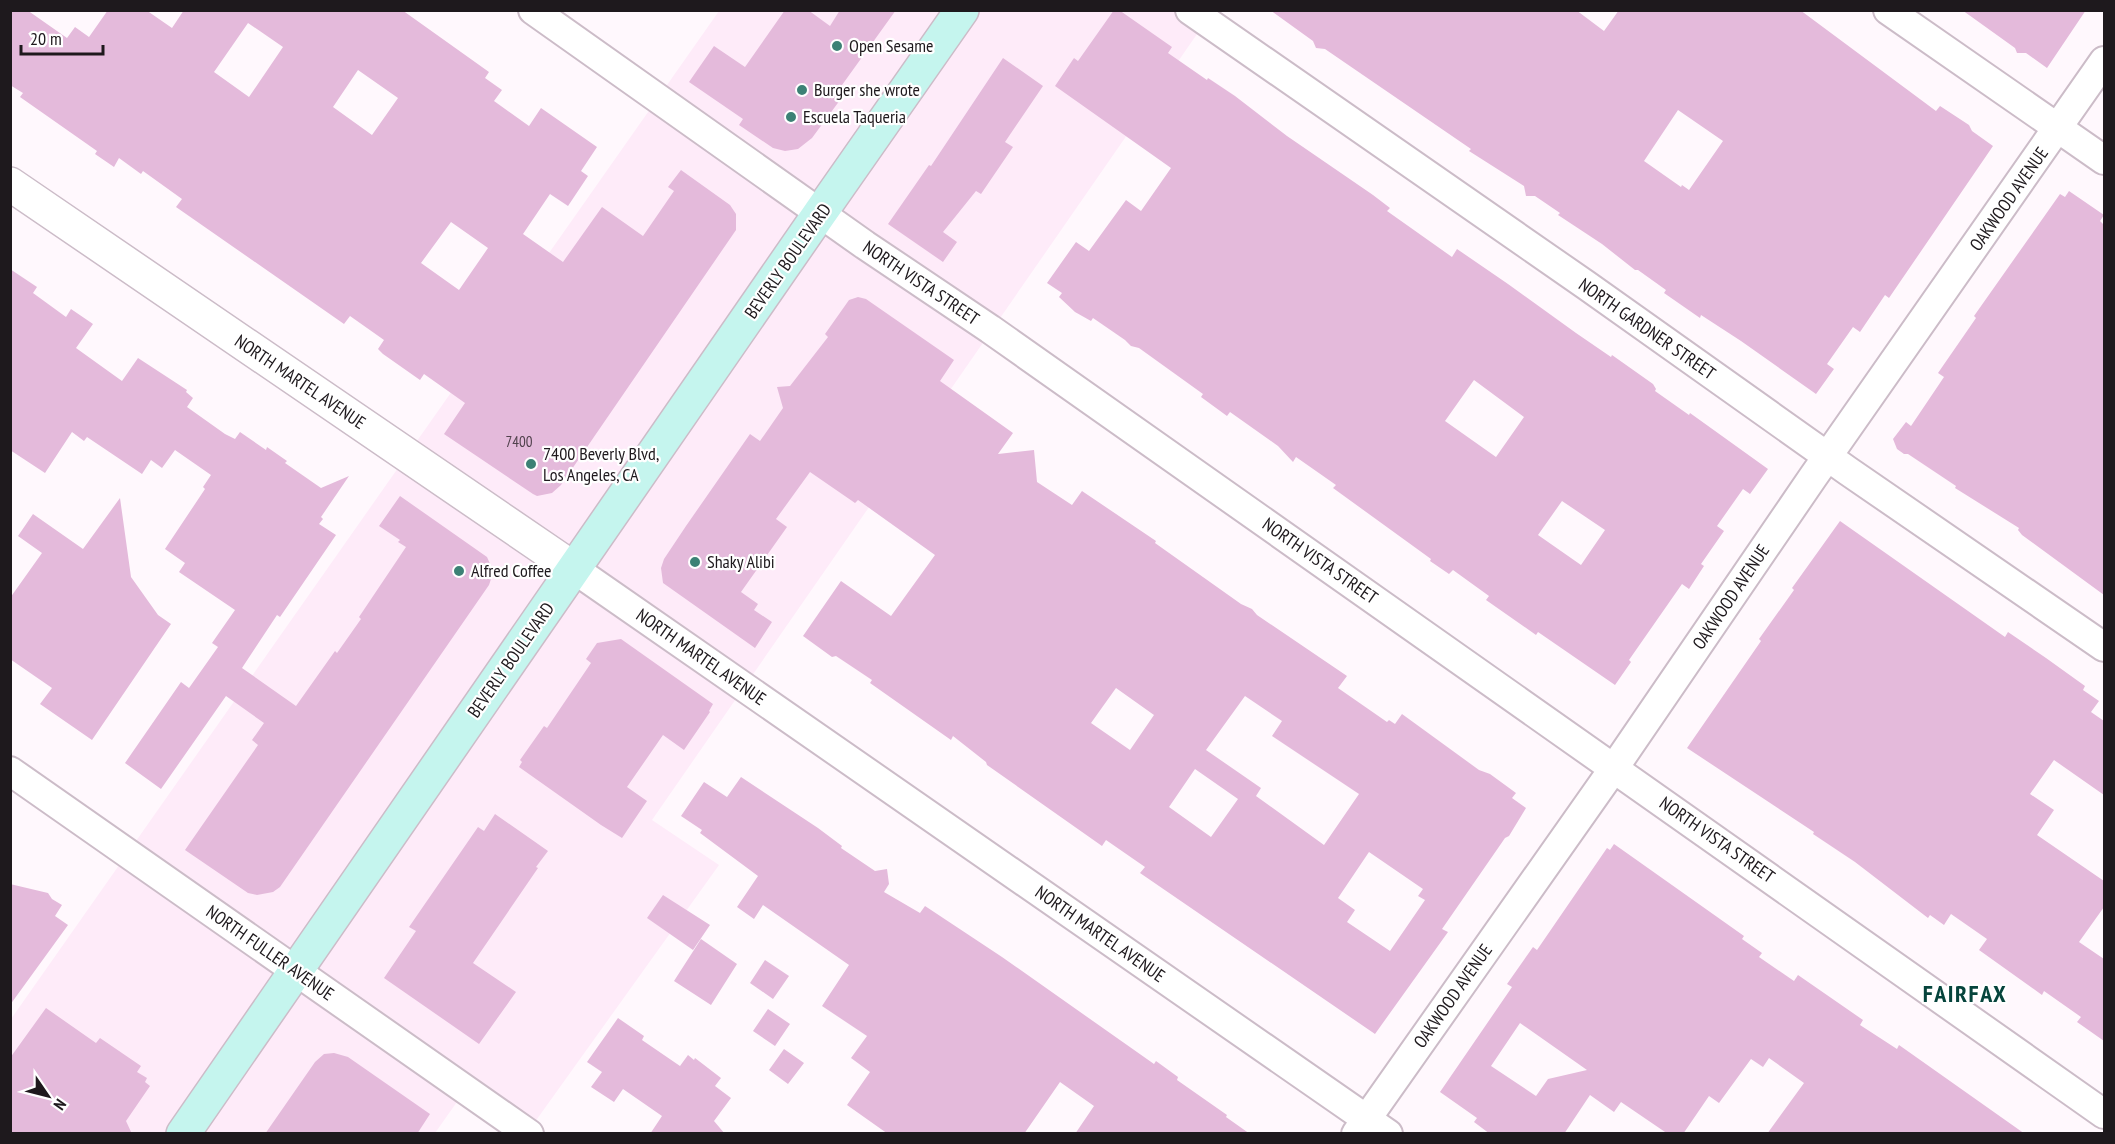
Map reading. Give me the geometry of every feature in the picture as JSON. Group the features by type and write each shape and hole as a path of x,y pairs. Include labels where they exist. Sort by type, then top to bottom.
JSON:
{"main road":[{"name":"BEVERLY BOULEVARD","path":"183,1134 962,10"}],"street":[{"name":"NORTH VISTA STREET","path":"533,10 2104,1114"},
{"name":"NORTH GARDNER STREET","path":"1190,10 1577,279 1827,457 2104,647"},
{"path":"1888,10 2104,160"},
{"name":"OAKWOOD AVENUE","path":"1370,1128 1827,457 2104,61"},
{"name":"NORTH MARTEL AVENUE","path":"10,184 574,569 1370,1128"},
{"name":"NORTH FULLER AVENUE","path":"10,771 530,1134"}],"shaded area":[{"path":"719,11 1213,11 652,820 719,865 527,1133 464,1092 435,1133 11,1134 11,1019"}],"building":[{"path":"10,10 27,10 67,38 75,27 89,37 108,10 146,10 172,28 184,10 402,10 489,72 485,78 502,90 494,101 529,126 541,108 597,147 581,171 588,176 568,206 550,194 523,234 563,262 602,207 643,236 674,191 668,187 681,170 730,205 736,214 736,230 561,485 552,493 537,496 444,434 465,403 424,374 420,380 383,354 378,349 384,340 350,316 344,324 176,207 182,199 143,171 141,174 119,158 114,167 95,154 97,151 20,97 23,93 10,85","holes":["248,23 283,47 249,97 214,72","358,70 398,98 372,135 333,107","451,222 488,248 459,290 421,263"]},
{"path":"785,10 808,10 830,26 840,10 896,10 837,92 843,96 812,138 798,149 785,151 773,148 739,125 743,119 689,82 714,46 745,67"},
{"path":"1114,10 1119,10 1172,47 1168,53 1235,96 1287,136 1373,195 1390,208 1387,211 1452,257 1457,249 1653,384 1655,391 1768,469 1750,494 1743,489 1717,526 1724,531 1701,564 1704,566 1689,589 1682,584 1629,660 1631,662 1615,685 1538,632 1536,635 1486,600 1489,596 1453,570 1449,574 1430,561 1431,559 1333,488 1336,485 1296,457 1293,462 1278,446 1230,412 1227,416 1201,397 1203,394 1139,348 1131,346 1093,318 1091,321 1075,312 1059,297 1062,293 1047,283 1076,242 1089,251 1126,200 1141,211 1171,168 1055,86 1074,58 1078,61","holes":["1474,380 1524,417 1496,457 1445,421","1562,501 1605,530 1581,565 1538,535"]},
{"path":"1270,10 1576,10 1604,31 1619,10 1800,10 1936,111 1940,106 1969,125 1972,131 1993,146 1889,298 1885,295 1860,332 1853,327 1827,364 1834,369 1816,394 1741,341 1701,315 1700,318 1664,293 1666,290 1558,215 1560,213 1535,196 1526,196 1524,186 1469,151 1471,149 1325,49 1316,48 1313,41","holes":["1678,110 1723,141 1689,190 1682,185 1681,187 1644,161"]},
{"path":"1962,10 2086,10 2047,68 2026,53 2017,53 2015,48"},
{"path":"1003,58 1043,86 1005,142 1013,147 981,194 976,191 943,232 957,242 943,262 888,224 929,165 931,166"},
{"path":"2069,191 2104,215 2100,221 2104,225 2104,595 2022,535 2019,528 1897,449 1893,439 1906,422 1911,426 1944,377 1938,373 1976,318 1974,316 2060,194 2065,197"},
{"path":"10,269 37,287 33,293 66,317 71,309 93,324 76,348 122,381 138,358 187,390 186,392 193,398 187,407 225,434 235,439 240,432 266,450 267,447 287,461 285,463 321,488 349,476 321,517 323,519 319,524 336,535 280,617 277,615 242,668 296,706 361,619 359,617 406,547 398,542 400,540 379,526 400,496 487,557 491,566 492,576 489,585 280,887 273,892 257,895 248,893 185,850 258,745 252,740 264,723 226,696 161,789 125,763 181,682 189,688 218,647 212,643 235,610 179,572 185,563 165,549 205,489 203,487 211,475 175,450 162,468 151,460 142,474 87,437 84,441 72,432 45,473 10,450"},
{"path":"858,297 866,299 954,360 940,381 1013,433 998,454 1034,450 1037,482 1072,505 1082,491 1347,676 1338,688 1387,722 1389,720 1395,724 1402,714 1479,770 1490,774 1516,793 1512,798 1526,808 1509,836 1505,838 1442,929 1448,932 1375,1034 1140,873 1145,867 1106,840 1102,846 987,765 953,736 951,740 870,683 872,680 836,656 832,657 803,636 841,581 891,616 935,555 858,500 855,503 810,472 776,519 787,527 741,592 758,604 754,610 772,622 755,648 663,583 661,568 664,559 686,526 750,434 760,441 783,408 777,387 790,386 828,337 825,334 849,300","holes":["1116,688 1154,715 1130,750 1091,723","1245,696 1282,721 1272,736 1359,794 1324,845 1256,796 1261,788 1206,750","1195,769 1238,799 1211,837 1169,807","1369,852 1423,889 1418,896 1425,900 1390,951 1347,922 1355,910 1338,898"]},
{"path":"120,498 131,577 158,615 171,624 92,740 40,704 52,688 10,659 10,598 42,553 18,536 33,514 83,549"},
{"path":"1840,521 2005,637 2008,632 2046,658 2085,686 2083,690 2099,701 2091,712 2104,721 2104,795 2054,760 2030,794 2054,810 2037,835 2104,881 2104,907 2079,942 2104,959 2104,1041 2077,1022 2081,1017 2044,991 2042,995 1979,950 1987,939 1951,914 1944,925 1930,915 1928,918 1855,862 1813,834 1814,832 1687,748 1761,641 1759,639 1794,590 1792,588"},
{"path":"621,639 713,704 684,750 663,735 627,787 647,801 622,838 519,767 522,762 520,760 544,726 547,728 591,663 586,659 597,643"},
{"path":"741,777 818,828 842,846 841,848 875,871 887,869 889,884 884,892 920,913 925,906 1154,1064 1156,1061 1178,1077 1177,1080 1250,1134 1075,1134 1094,1106 1060,1082 1024,1134 888,1134 847,1105 870,1072 851,1058 867,1036 822,1006 849,965 763,905 754,919 737,907 758,876 700,833 702,830 681,816 704,782 727,797"},
{"path":"495,814 548,851 473,963 516,992 479,1044 384,978 416,931 409,927 478,827 484,831"},
{"path":"1614,844 1744,936 1742,939 1762,953 1759,957 1794,981 1798,975 1863,1020 1860,1025 1897,1049 1899,1045 2025,1134 1767,1134 1804,1083 1769,1058 1763,1067 1751,1059 1719,1103 1709,1096 1683,1134 1668,1134 1621,1102 1614,1112 1590,1095 1564,1134 1490,1134 1474,1122 1477,1118 1440,1092 1512,987 1507,984 1533,947 1537,950 1607,848 1610,850","holes":["1520,1023 1587,1070 1548,1079 1536,1096 1491,1066"]},
{"path":"10,884 48,893 52,899 62,905 55,916 68,925 10,1005"},
{"path":"663,895 710,925 693,950 647,918"},
{"path":"701,939 737,964 711,1005 674,981"},
{"path":"765,960 789,976 773,999 750,983"},
{"path":"46,1008 96,1043 100,1038 141,1066 137,1072 147,1078 145,1082 150,1086 126,1121 132,1134 10,1134 10,1058"},
{"path":"768,1009 790,1024 775,1046 753,1031"},
{"path":"618,1018 644,1036 642,1040 680,1066 688,1055 721,1078 715,1086 731,1098 714,1121 725,1134 650,1134 662,1116 623,1089 614,1102 591,1087 602,1072 587,1062"},
{"path":"784,1049 804,1063 788,1084 769,1070"},
{"path":"334,1053 348,1057 430,1114 417,1134 265,1134 315,1062 324,1054"}],"place":[{"name":"Open Sesame","path":"837,46"},
{"name":"Burger she wrote","path":"802,90"},
{"name":"Escuela Taqueria","path":"791,117"},
{"name":"7400 Beverly Blvd, Los Angeles, CA","path":"531,464"},
{"name":"Shaky Alibi","path":"695,562"},
{"name":"Alfred Coffee","path":"459,571"}],"district":[{"name":"FAIRFAX","path":"1965,994"}]}
